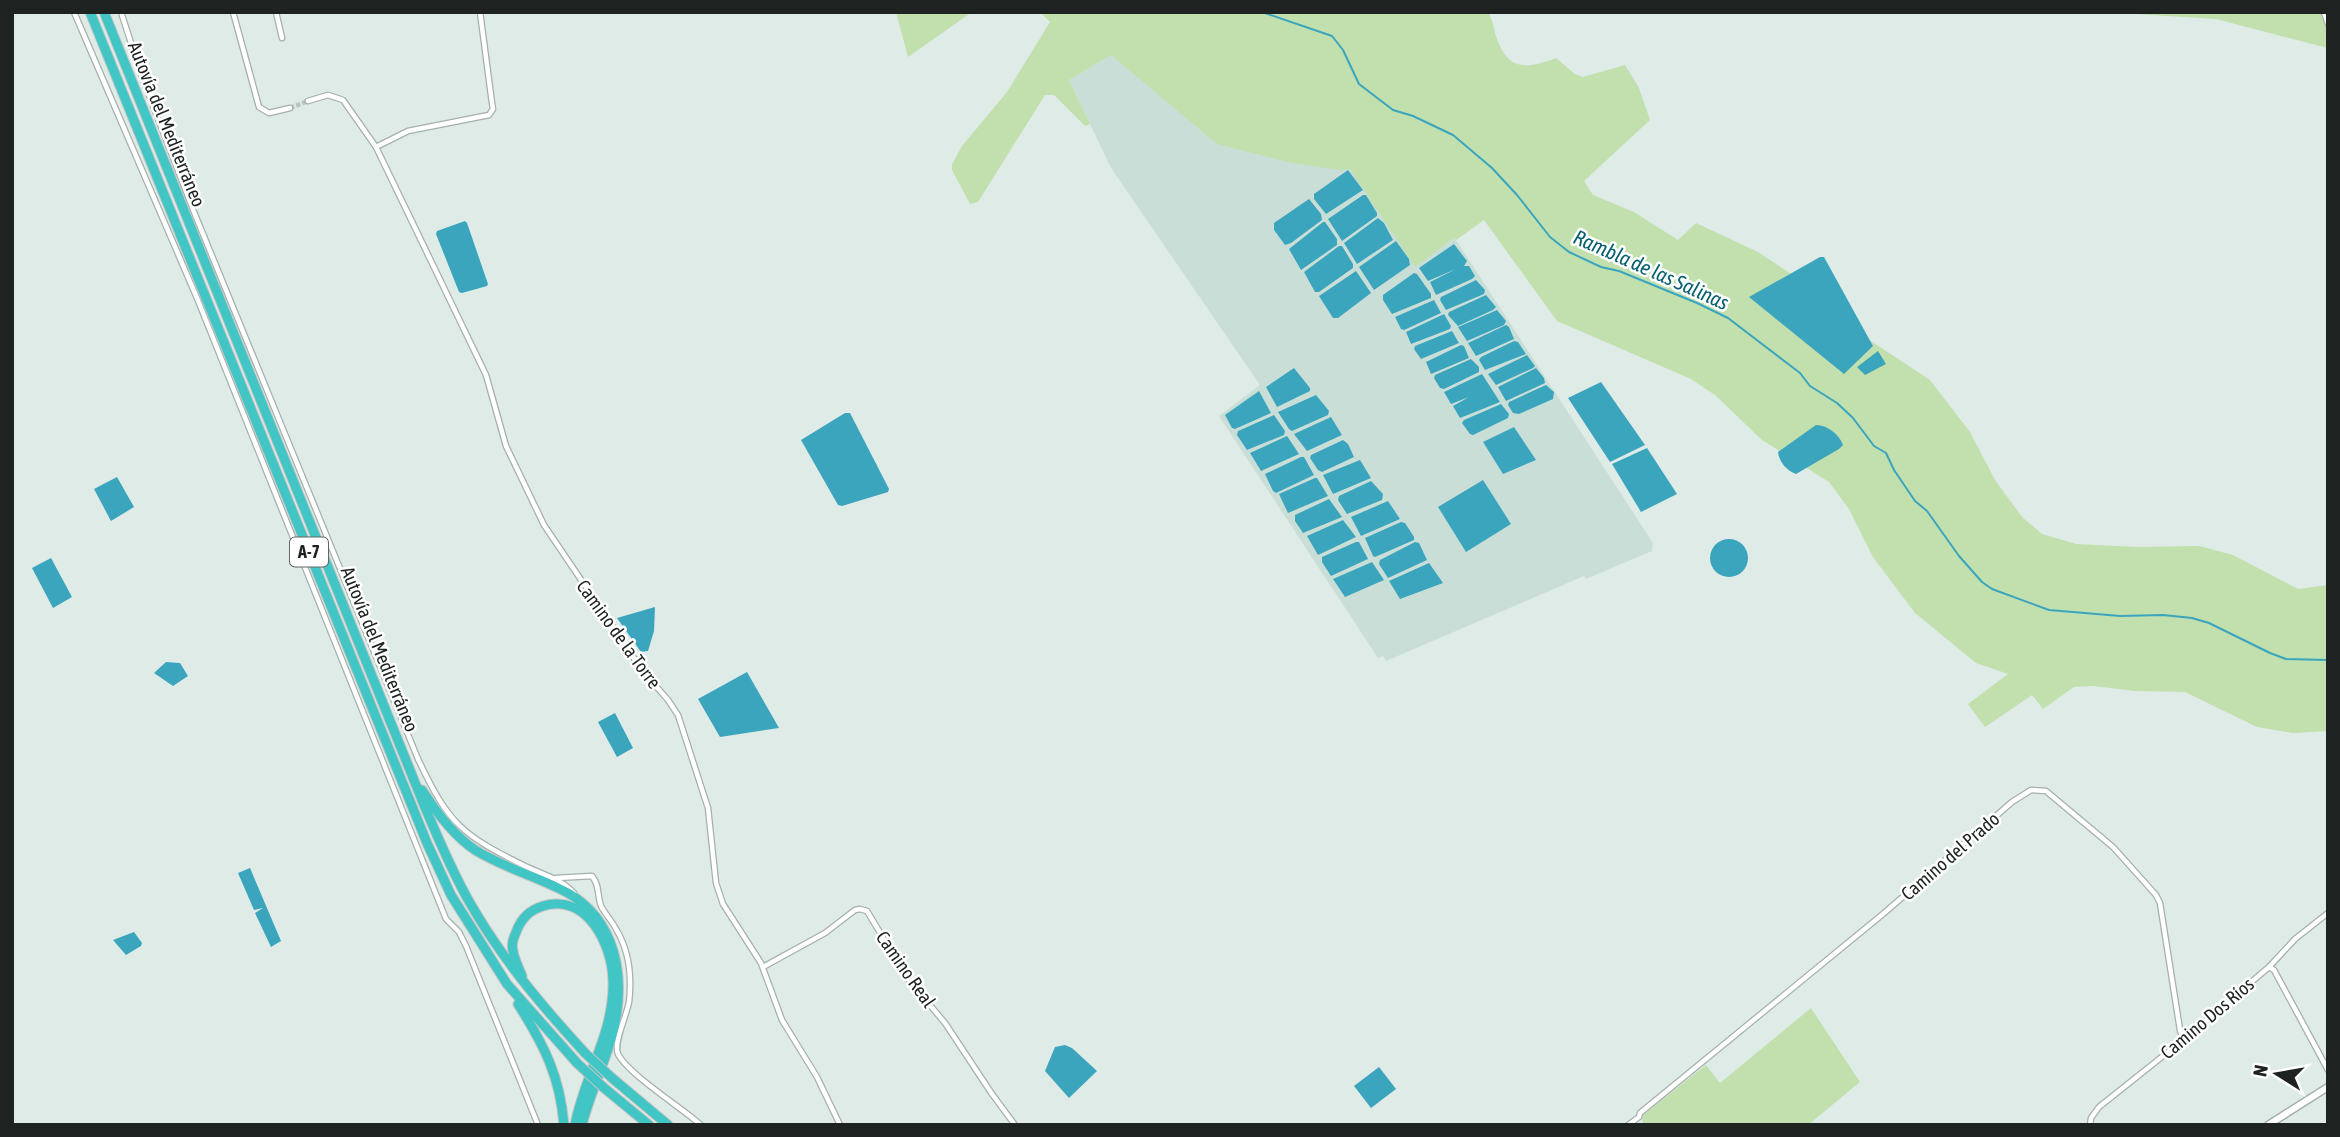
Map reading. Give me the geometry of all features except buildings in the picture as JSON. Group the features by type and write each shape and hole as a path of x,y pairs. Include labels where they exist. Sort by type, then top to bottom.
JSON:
{"highway":[{"name":"Autovía del Mediterráneo","path":"90,12 427,843 451,895 508,984 577,1063 649,1125"},
{"name":"Autovía del Mediterráneo","path":"104,12 411,772 470,903 499,950 525,984 586,1053 611,1078 668,1125"},
{"path":"411,772 434,809 475,850 562,886 594,913 610,937 618,962 616,1019 582,1125"},
{"path":"525,984 513,951 513,940 519,923 528,913 548,905 569,906 582,912 593,922 603,937 613,981 607,1026 575,1125"},
{"path":"508,984 542,1041 554,1067 565,1125"}],"main road":[{"path":"2268,1125 2328,1087"}],"street":[{"path":"74,12 200,307 446,919 459,932 466,946 538,1125"},
{"path":"121,12 142,77 199,224 412,746 435,796 462,830 532,873"},
{"path":"233,12 258,104 269,113 290,108"},
{"path":"276,12 282,38"},
{"path":"376,147 408,131 489,115 493,109 480,12"},
{"path":"2324,12 2328,24"},
{"name":"Camino de la Torre","path":"308,102 328,95 343,100 376,147 486,375 506,446 544,526 642,670 678,715 708,808 716,883 723,904 763,967 782,1020 817,1077 840,1125"},
{"name":"Camino del Prado","path":"1628,1125 1883,914 2012,802 2036,789 2046,791 2110,845 2156,895 2160,904 2183,1040"},
{"path":"544,878 587,875 595,879 602,908 616,929 629,961 629,1002 617,1044 618,1054 631,1069 701,1125"},
{"path":"555,878 562,886 576,877"},
{"path":"575,895 576,877"},
{"name":"Camino Real","path":"763,967 825,933 855,910 867,911 908,979 945,1023 1015,1125"},
{"name":"Camino Dos Ríos","path":"2090,1125 2091,1118 2099,1108 2269,967 2295,939 2328,913"},
{"path":"2269,967 2274,970 2328,1070"}],"shaded area":[{"path":"1116,52 1349,166 1454,237 1653,543 1652,551 1586,579 1584,576 1386,661 1383,656 1378,658 1219,416 1260,385 1111,168 1069,80"}],"green space":[{"path":"896,12 972,12 908,57"},
{"path":"1040,12 1488,12 1504,53 1516,64 1539,64 1556,58 1575,74 1583,77 1625,65 1639,88 1650,120 1584,181 1593,195 1634,212 1678,240 1696,223 1758,252 1805,283 1851,328 1930,380 1970,432 1995,480 2022,517 2042,534 2076,544 2199,546 2233,555 2298,589 2328,585 2328,731 2293,733 2257,727 2185,692 2135,691 2094,686 2074,687 2043,709 2032,695 1985,727 1968,704 2008,674 1976,663 1915,613 1873,557 1849,509 1829,482 1762,440 1715,395 1691,379 1557,321 1484,220 1415,267 1350,169 1339,170 1292,163 1217,144 1111,55 1069,80 1090,124 1085,126 1054,95 1045,95 978,202 970,204 952,170 952,164 962,146 1007,92 1050,22"},
{"path":"2102,12 2328,12 2328,48 2216,19"},
{"path":"1811,1008 1860,1082 1808,1125 1643,1125 1642,1116 1706,1065 1720,1083"}],"water":[{"path":"1348,170 1363,190 1326,214 1314,199 1314,194"},
{"path":"1366,195 1377,216 1342,241 1328,219"},
{"path":"1309,199 1321,214 1322,220 1285,245 1274,230 1274,223"},
{"path":"1378,218 1384,223 1393,240 1357,264 1344,243"},
{"path":"465,221 488,284 462,293 459,292 436,234 437,231"},
{"path":"1323,222 1337,239 1337,245 1301,270 1289,249"},
{"path":"1396,241 1409,259 1410,265 1374,290 1359,267"},
{"path":"1454,244 1467,261 1464,266 1469,266 1475,276 1436,295 1430,282 1456,269 1428,281 1419,268"},
{"path":"1342,246 1353,268 1319,292 1315,292 1304,272"},
{"path":"1824,257 1873,346 1844,374 1749,297"},
{"path":"1356,271 1371,293 1338,318 1333,318 1319,296"},
{"path":"1414,273 1431,294 1431,298 1392,314 1383,300 1383,295"},
{"path":"1476,280 1485,290 1484,294 1446,310 1441,297"},
{"path":"1486,295 1496,307 1493,310 1458,326 1448,315 1449,312"},
{"path":"1434,300 1441,313 1401,329 1395,317"},
{"path":"1497,310 1506,321 1504,325 1467,341 1458,327"},
{"path":"1444,314 1450,329 1411,344 1406,332"},
{"path":"1506,325 1514,339 1476,356 1468,343"},
{"path":"1452,331 1459,343 1421,359 1414,349 1415,346"},
{"path":"1514,341 1518,342 1526,354 1485,370 1479,360 1481,357"},
{"path":"1461,345 1469,358 1431,374 1426,362"},
{"path":"1878,351 1886,364 1865,375 1857,367"},
{"path":"1527,355 1535,366 1533,368 1496,385 1488,374"},
{"path":"1471,359 1479,367 1479,372 1444,389 1440,388 1435,375"},
{"path":"1294,368 1310,391 1277,407 1266,387"},
{"path":"1536,368 1545,383 1506,401 1498,387"},
{"path":"1482,374 1500,402 1460,418 1453,406 1469,397 1451,404 1444,392"},
{"path":"1601,382 1645,445 1610,462 1568,398"},
{"path":"1546,385 1554,392 1553,399 1519,414 1513,413 1509,402"},
{"path":"1259,391 1271,413 1232,428 1225,415"},
{"path":"1316,395 1329,411 1328,415 1292,431 1289,429 1278,412"},
{"path":"1501,404 1509,414 1508,418 1473,435 1462,423 1464,420"},
{"path":"845,413 850,413 889,489 888,492 842,506 838,505 801,440"},
{"path":"1274,415 1285,431 1284,435 1247,450 1237,435 1238,431"},
{"path":"1331,417 1342,435 1307,451 1294,434"},
{"path":"1816,425 1832,431 1843,445 1796,474 1793,473 1782,463 1778,452"},
{"path":"1514,427 1536,460 1503,474 1483,442"},
{"path":"1287,436 1299,454 1261,471 1250,453"},
{"path":"1343,440 1354,457 1322,472 1318,470 1310,458 1311,455"},
{"path":"1647,448 1677,494 1641,512 1612,464"},
{"path":"1304,457 1314,475 1276,493 1273,491 1265,474"},
{"path":"1360,460 1371,478 1333,494 1323,475"},
{"path":"117,477 134,507 111,521 94,489"},
{"path":"1315,478 1328,496 1288,513 1279,494"},
{"path":"1483,480 1511,524 1466,552 1438,507"},
{"path":"1371,481 1383,494 1382,500 1347,514 1338,500 1339,496"},
{"path":"1329,499 1342,517 1303,533 1295,521 1295,515"},
{"path":"1388,501 1400,519 1361,536 1351,517"},
{"path":"1343,520 1356,537 1318,555 1307,536"},
{"path":"1401,522 1405,523 1414,540 1373,556 1365,538"},
{"path":"1729,539 1742,545 1748,558 1742,571 1729,577 1716,571 1710,558 1716,545"},
{"path":"1359,542 1368,559 1331,576 1322,562 1322,557"},
{"path":"1415,542 1419,543 1427,560 1388,578 1379,564 1380,560"},
{"path":"51,558 72,597 53,608 32,568"},
{"path":"1372,562 1384,580 1345,597 1333,579"},
{"path":"1429,563 1443,583 1400,599 1389,581"},
{"path":"655,607 654,631 648,651 641,652 617,618"},
{"path":"166,662 180,663 188,676 173,686 154,673"},
{"path":"747,672 779,728 720,737 698,699"},
{"path":"615,713 633,748 617,757 598,722"},
{"path":"250,868 281,941 271,947 255,913 263,908 254,910 238,873"},
{"path":"134,932 142,943 141,946 126,955 113,940"},
{"path":"1065,1045 1097,1071 1069,1098 1045,1071 1055,1047"},
{"path":"1379,1067 1396,1089 1371,1108 1354,1086"}],"waterway":[{"name":"Rambla de las Salinas","path":"1262,12 1332,36 1343,50 1359,84 1393,110 1413,116 1453,135 1492,168 1550,237 1569,252 1728,318 1800,373 1810,386 1837,403 1853,418 1874,446 1886,453 1915,501 1927,511 1959,556 1982,582 1992,589 2049,610 2192,618 2209,623 2286,659 2328,660"}],"tunnel":[{"path":"290,108 308,101"}]}
